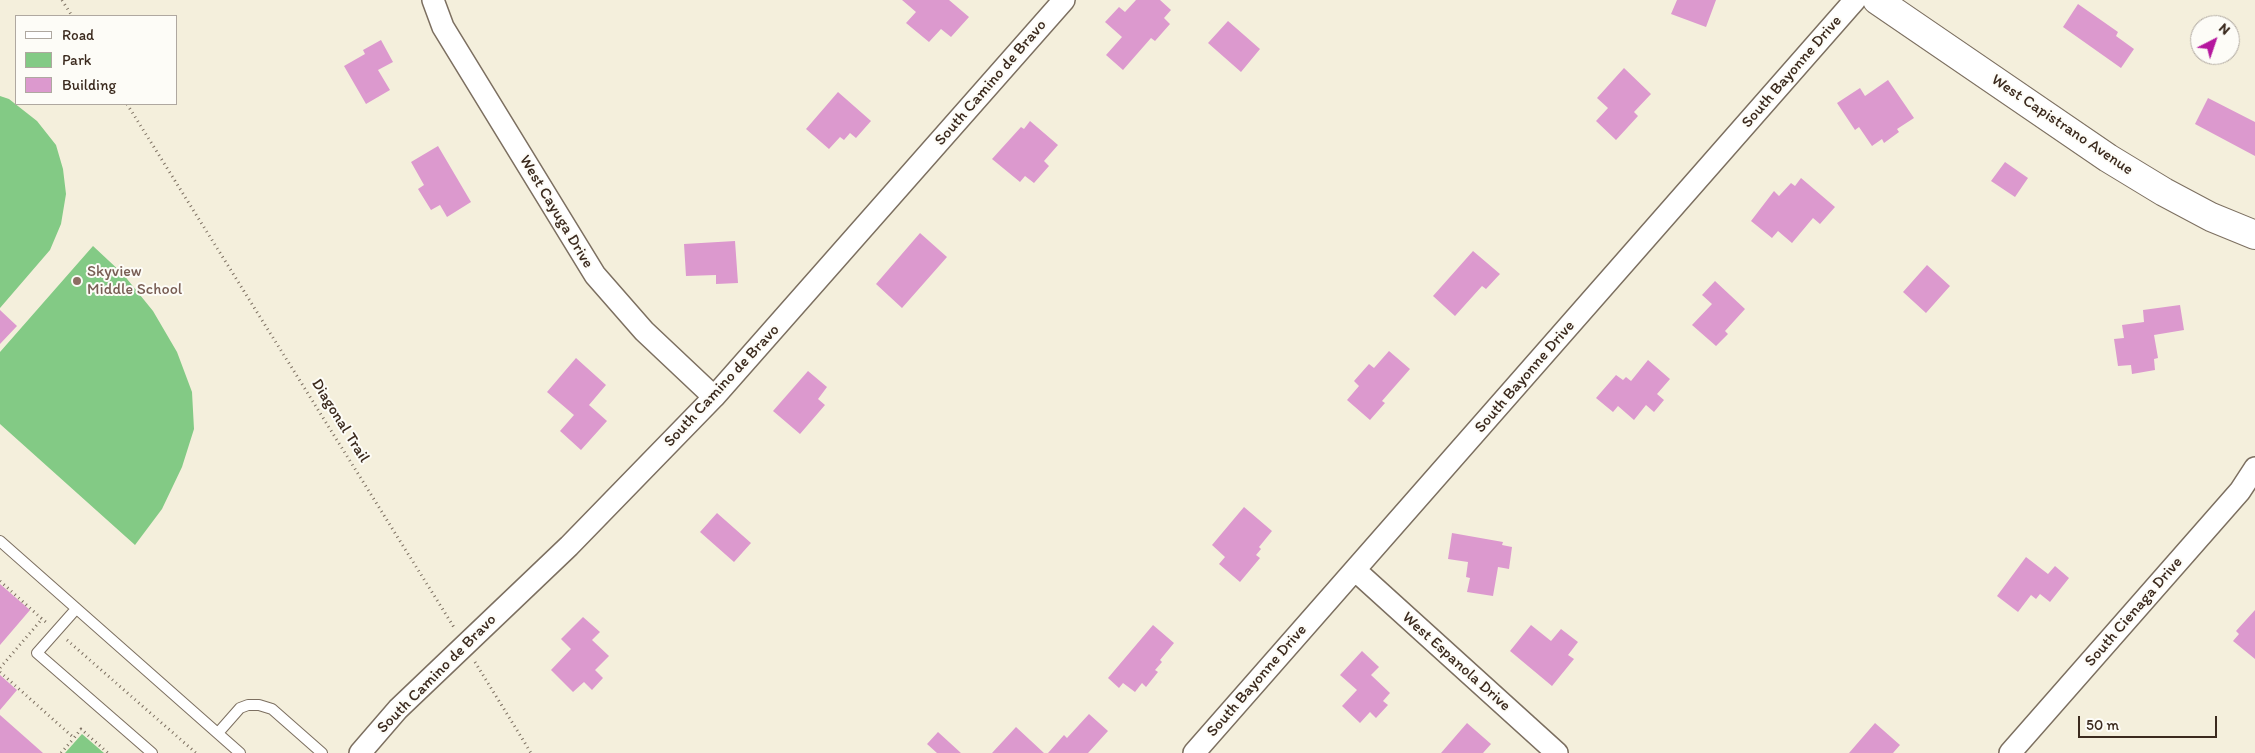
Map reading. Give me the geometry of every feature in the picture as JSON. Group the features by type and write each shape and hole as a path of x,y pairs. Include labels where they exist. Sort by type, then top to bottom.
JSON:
{"street":[{"name":"West Cayuga Drive","path":"433,0 443,27 595,275 644,331 714,397"},
{"name":"South Camino de Bravo","path":"360,753 398,709 464,644 569,546 714,397 1064,0"},
{"name":"South Bayonne Drive","path":"1194,753 1855,0"},
{"name":"West Capistrano Avenue","path":"1877,0 2108,158 2211,217 2255,235"},
{"name":"South Cienaga Drive","path":"2010,753 2240,491 2255,468"},
{"name":"West Espanola Drive","path":"1355,570 1557,753"}],"lane":[{"path":"0,541 240,753"},
{"path":"76,609 37,653 152,753"},
{"path":"218,733 240,708 248,705 259,705 272,709 322,753"}],"path":[{"path":"62,0 71,15"},
{"name":"Diagonal Trail","path":"128,105 531,753"},
{"path":"0,581 42,619 0,668"},
{"path":"65,639 196,753"},
{"path":"0,672 74,738"},
{"path":"61,753 81,729 108,753"}],"green space":[{"path":"0,96 9,99 37,121 56,145 63,169 66,194 61,224 50,250 0,308"},
{"path":"93,246 123,274 153,311 177,352 192,392 194,429 182,467 162,509 135,545 0,424 0,352"},
{"path":"82,734 104,753 65,753"}],"building":[{"path":"902,0 949,0 969,17 951,37 941,29 929,42 906,23 916,12"},
{"path":"1136,0 1160,0 1171,10 1164,18 1170,24 1155,41 1151,38 1123,70 1106,55 1122,37 1105,22 1119,7 1125,12"},
{"path":"1677,0 1716,0 1706,27 1671,14"},
{"path":"2078,4 2118,32 2116,36 2134,49 2121,68 2063,27"},
{"path":"1228,21 1260,49 1241,72 1208,43"},
{"path":"381,40 393,62 378,70 390,90 366,104 344,66 365,54 363,50"},
{"path":"1624,68 1651,94 1634,112 1638,116 1616,140 1596,121 1608,108 1597,98"},
{"path":"1888,80 1914,118 1897,129 1899,132 1884,143 1882,139 1872,146 1859,127 1855,130 1837,103 1860,88 1865,96"},
{"path":"838,92 871,121 856,138 850,133 844,140 840,137 829,149 806,129"},
{"path":"2208,98 2255,122 2255,156 2195,124"},
{"path":"1030,121 1058,145 1044,161 1049,166 1034,183 1025,176 1020,182 992,159 1021,127 1024,129"},
{"path":"438,146 471,202 447,217 440,205 431,210 418,189 424,185 411,162"},
{"path":"2005,162 2028,178 2015,197 1991,181"},
{"path":"1801,178 1835,207 1820,224 1813,218 1792,243 1778,231 1772,238 1751,221 1774,191 1779,196 1791,183 1795,186"},
{"path":"920,233 947,257 902,308 876,284"},
{"path":"735,241 738,283 716,284 716,275 686,276 684,244"},
{"path":"1473,251 1500,274 1486,289 1482,286 1455,316 1433,296"},
{"path":"1927,265 1950,286 1926,313 1903,292"},
{"path":"1715,281 1745,309 1725,331 1728,334 1716,346 1692,325 1712,304 1702,295"},
{"path":"2180,305 2184,330 2154,335 2158,358 2154,359 2155,370 2132,374 2131,365 2118,366 2114,339 2124,338 2122,325 2144,322 2143,310"},
{"path":"0,310 17,326 0,344"},
{"path":"1389,351 1410,369 1382,401 1385,403 1370,420 1347,400 1359,386 1354,381 1369,364 1374,368"},
{"path":"576,358 606,385 589,405 607,421 581,450 560,431 574,415 547,392"},
{"path":"1648,360 1670,379 1657,394 1664,400 1654,412 1646,405 1634,420 1618,406 1613,412 1596,398 1616,375 1623,380 1626,377 1631,381"},
{"path":"808,371 827,387 818,399 825,405 800,434 773,411"},
{"path":"1244,507 1272,531 1259,547 1261,549 1256,555 1260,558 1240,582 1219,564 1225,557 1212,545"},
{"path":"717,513 751,543 734,562 700,532"},
{"path":"1452,533 1503,542 1502,545 1512,547 1509,569 1498,567 1493,596 1467,592 1470,578 1466,577 1468,562 1448,559"},
{"path":"2026,557 2048,574 2055,566 2069,578 2050,602 2040,594 2036,599 2031,595 2018,612 1997,596"},
{"path":"0,584 30,610 0,645"},
{"path":"2255,610 2255,659 2233,641 2239,634 2236,631"},
{"path":"583,617 600,632 592,640 609,656 595,670 603,678 592,690 584,682 573,692 551,670 571,649 561,639"},
{"path":"1153,625 1174,643 1160,660 1162,662 1155,670 1158,672 1146,687 1142,683 1135,692 1123,683 1119,688 1108,678"},
{"path":"1531,625 1551,641 1561,629 1578,642 1568,655 1574,659 1552,686 1510,651"},
{"path":"1362,651 1379,667 1371,675 1390,693 1383,701 1388,705 1376,718 1370,712 1360,723 1342,706 1357,690 1340,675"},
{"path":"0,675 17,690 0,710"},
{"path":"1089,714 1108,731 1088,753 1048,753 1064,735 1067,738"},
{"path":"0,715 43,753 0,753"},
{"path":"1467,723 1491,744 1483,753 1441,753"},
{"path":"1875,723 1900,745 1893,753 1849,753"},
{"path":"1016,727 1044,753 992,753"},
{"path":"938,732 961,753 937,753 927,744"}],"place":[{"name":"Skyview Middle School","path":"77,281"}]}
